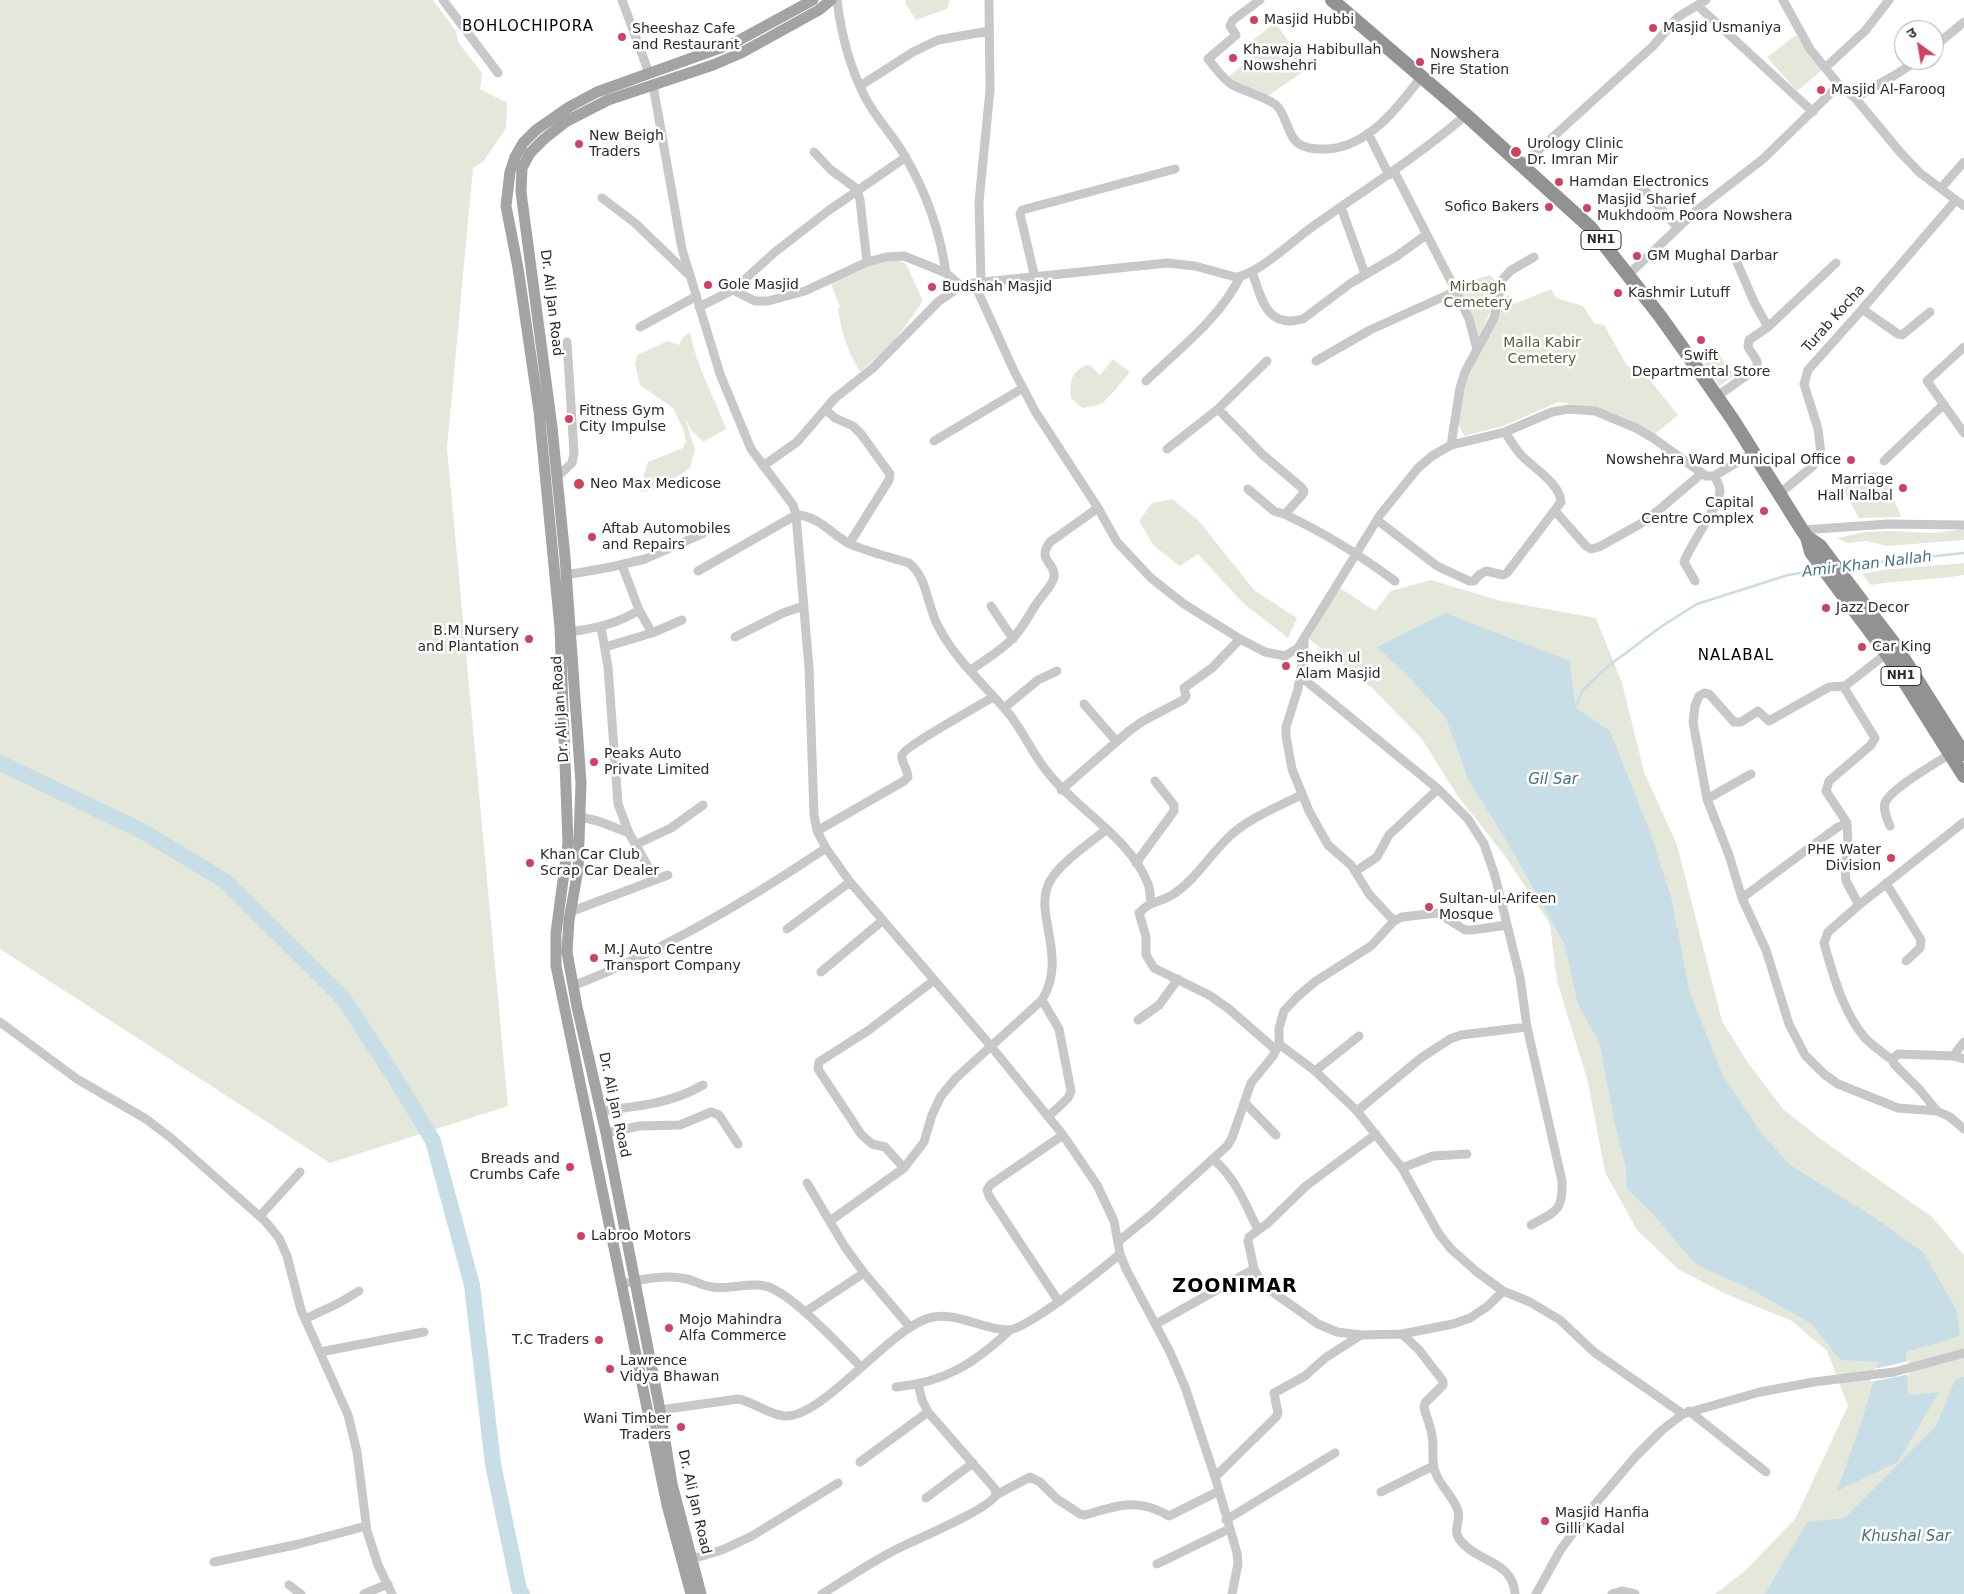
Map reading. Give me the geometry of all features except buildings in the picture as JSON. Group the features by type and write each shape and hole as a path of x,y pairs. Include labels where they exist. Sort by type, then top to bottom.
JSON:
{"highway":[{"name":"NH1","path":"1332,0 1422,76 1522,165 1590,228 1628,274 1660,316 1716,397 1815,549 1891,650 1957,754 1964,776"}],"main road":[{"name":"Dr. Ali Jan Road","path":"691,1594 667,1505 556,966 556,934 566,868 568,835 560,628 539,411 518,268 506,206 510,172 515,157 523,143 536,130 597,92 734,43 813,0"},
{"name":"Dr. Ali Jan Road","path":"701,1594 672,1484 660,1410 606,1133 567,952 570,912 578,870 581,783 557,477 521,192 522,168 530,153 544,139 568,121 608,100 713,65 740,53 819,10 831,0"}],"street":[{"path":"622,0 649,73"},
{"path":"837,0 843,40 860,86 876,115 906,157 920,185 935,221 946,273"},
{"path":"989,0 990,90 979,202 978,283 1023,388 1117,542 1152,578 1184,604 1240,639 1265,652 1285,656 1298,648 1377,520 1418,468 1432,456 1451,445 1505,432 1552,412 1569,409 1595,411 1613,418 1653,438 1701,474 1710,477 1753,452"},
{"path":"1260,0 1233,20 1230,26 1236,35 1208,60 1230,83 1277,106 1295,140 1300,145 1317,149 1332,150 1342,148 1368,133 1398,107 1422,76"},
{"path":"1522,165 1653,46 1678,17 1706,0"},
{"path":"1783,0 1800,34 1825,68 1855,98 1920,173 1964,206"},
{"path":"1825,68 1865,30 1888,0"},
{"path":"448,2 498,72"},
{"path":"1698,6 1813,112"},
{"path":"1944,39 1964,22"},
{"path":"860,86 925,45 938,40 989,31"},
{"path":"1855,98 1903,70"},
{"path":"653,85 670,186 689,274 720,374 752,449 793,505 796,515 811,711 814,815 817,831 826,848 850,882 933,981 990,1045 1063,1135 1097,1185 1109,1208 1119,1241 1120,1254 1126,1269 1156,1324 1185,1387 1215,1477 1227,1524 1237,1553 1238,1564 1232,1594"},
{"path":"1628,274 1697,210 1763,159 1840,85"},
{"path":"763,466 797,442 834,399 884,357 939,301 961,286 1167,263 1195,266 1240,277 1252,272 1341,207 1392,173 1440,138 1466,116"},
{"path":"1368,133 1392,173 1456,291 1469,319 1477,348"},
{"path":"814,152 831,170 857,189 867,262"},
{"path":"698,307 733,290 775,252 857,189 906,157"},
{"path":"1941,188 1964,162"},
{"path":"1035,278 1020,214 1022,210 1175,169"},
{"path":"1634,181 1651,195 1660,209 1678,228"},
{"path":"602,198 654,240 689,274"},
{"name":"Turab Kocha","path":"1779,494 1813,466 1821,454 1818,429 1804,384 1808,370 1956,200"},
{"path":"1341,207 1365,274"},
{"path":"1252,272 1266,309 1280,320 1294,321 1303,318 1365,274 1397,256 1426,235"},
{"path":"733,290 755,301 768,301 805,290 867,262 886,257 904,256 946,273 961,286"},
{"path":"1451,445 1460,388 1465,372 1494,318 1502,280 1510,271 1534,257"},
{"path":"1736,260 1754,302 1768,327"},
{"path":"1716,397 1757,368 1757,361 1748,344 1749,340 1768,327 1836,263"},
{"path":"1146,381 1210,320 1233,291 1240,277"},
{"path":"1316,361 1370,330 1456,291"},
{"path":"640,327 695,296"},
{"path":"1862,309 1902,335 1930,312"},
{"path":"557,477 572,463 574,453 567,342"},
{"path":"1964,347 1927,382 1964,433"},
{"path":"1167,449 1218,409 1267,360"},
{"path":"934,441 1023,388"},
{"path":"1884,461 1943,405"},
{"path":"1218,409 1263,454 1302,487 1303,494 1287,515"},
{"path":"826,410 835,418 853,426 890,474 889,480 850,544"},
{"path":"1377,520 1437,566 1456,576 1474,581 1486,571 1503,575 1507,573 1561,502 1558,492 1544,475 1522,457 1505,432"},
{"path":"1555,511 1586,546 1591,549 1599,547 1640,524 1701,474"},
{"path":"1695,580 1684,562 1688,551 1719,497 1719,483 1714,476"},
{"path":"1248,490 1274,511 1287,515 1320,531 1356,552 1395,581"},
{"path":"970,671 1013,639 1025,624 1054,577 1044,554 1044,550 1050,542 1098,508"},
{"path":"698,571 796,515 812,518 850,544 909,563 920,576 940,631 970,671 1004,708 1021,731 1037,759 1061,790 1107,830 1136,863 1148,884 1151,902"},
{"path":"1804,533 1888,524 1964,525"},
{"path":"566,575 622,565 661,553 702,534"},
{"path":"622,565 639,610 652,633"},
{"path":"734,637 783,612 804,606"},
{"path":"991,606 1013,639"},
{"path":"570,632 601,627 639,610"},
{"path":"606,647 652,633 682,620"},
{"path":"601,627 606,647 616,796 629,833 655,879"},
{"path":"1061,790 1116,741 1143,721 1183,700 1186,696 1184,688 1212,668 1240,639"},
{"path":"1304,640 1298,689 1288,716 1286,736 1292,769 1301,795 1328,845 1356,871 1369,894 1394,921"},
{"path":"1891,650 1845,686 1829,687 1822,690 1769,721 1758,711 1741,722 1734,722 1709,694 1704,693 1699,696 1695,706 1693,722 1707,799 1729,856 1742,898 1766,950 1789,1024 1805,1055 1815,1066 1838,1084 1887,1104 1909,1110 1937,1111 1950,1117 1964,1129"},
{"path":"1004,708 1038,680 1057,670"},
{"path":"1300,676 1438,789 1468,819 1484,844 1496,876 1520,977 1527,1027 1562,1181 1561,1202 1558,1208 1531,1225"},
{"path":"1845,686 1875,738 1871,745 1828,781 1826,785 1828,795 1847,823 1846,881 1859,905"},
{"path":"817,831 904,781 908,777 902,758 904,752 937,729 963,716 992,697"},
{"path":"1084,704 1116,741"},
{"path":"1890,826 1884,804 1890,796 1913,778 1957,754"},
{"path":"1707,799 1751,774"},
{"path":"1136,863 1174,810 1174,805 1155,781"},
{"path":"1356,871 1377,857 1388,835 1438,789"},
{"path":"1301,795 1255,818 1232,834 1183,887 1166,899 1151,902 1138,913 1146,937 1146,955 1154,968 1197,987 1278,1047 1315,1071 1357,1111 1376,1134 1402,1168 1439,1234 1451,1249 1477,1272 1503,1291 1530,1302 1560,1320 1594,1352 1686,1413 1766,1472"},
{"path":"635,845 670,828 703,805"},
{"path":"580,817 598,821 629,833"},
{"path":"1937,1111 1892,1060 1866,1039 1856,1026 1833,977 1824,943 1828,932 1859,905 1964,822"},
{"path":"1742,898 1831,832 1847,823"},
{"path":"830,1221 904,1168 924,1142 932,1115 942,1096 956,1078 990,1045 1042,1000 1048,990 1053,969 1053,954 1046,908 1046,893 1050,882 1056,872 1107,830"},
{"path":"573,986 638,959 681,937 826,848"},
{"path":"570,912 668,875"},
{"path":"787,929 850,882"},
{"path":"1886,883 1921,940 1920,948 1906,961"},
{"path":"1119,1241 1213,1159 1232,1138 1251,1083 1278,1047 1280,1019 1284,1011 1316,981 1371,946 1394,921 1402,916 1438,913 1465,930 1507,924"},
{"path":"821,972 882,921"},
{"path":"1138,1020 1159,1005 1178,979"},
{"path":"904,1168 885,1147 872,1144 861,1134 818,1069 818,1065 819,1062 869,1030 933,981"},
{"path":"1042,1000 1059,1029 1071,1091 1068,1098 1048,1117"},
{"path":"0,1022 77,1079 152,1124 171,1138 260,1216 279,1238 287,1256 305,1319 351,1424 357,1452 366,1526 392,1594"},
{"path":"1357,1111 1420,1058 1450,1039 1461,1035 1527,1027"},
{"path":"1315,1071 1359,1036"},
{"path":"1953,1056 1964,1042"},
{"path":"1892,1060 1898,1054 1953,1056 1964,1059"},
{"path":"601,1111 658,1103 687,1094 703,1085"},
{"path":"1244,1102 1276,1135"},
{"path":"606,1133 638,1126 680,1125 712,1112 719,1115 738,1144"},
{"path":"1376,1134 1306,1186 1249,1237 1248,1242 1258,1279 1270,1292 1318,1324 1337,1332 1361,1335 1402,1334 1437,1328 1470,1318 1488,1306 1503,1291"},
{"path":"1059,1302 988,1196 987,1190 990,1185 1063,1135"},
{"path":"1402,1168 1433,1156 1467,1154"},
{"path":"1213,1159 1221,1166 1236,1186 1258,1230"},
{"path":"260,1216 300,1172"},
{"path":"807,1183 845,1247 910,1327"},
{"path":"896,1386 930,1382 957,1370 1000,1340 1010,1330 1026,1324 1059,1302 1120,1254"},
{"path":"1156,1324 1254,1269"},
{"path":"805,1312 864,1272"},
{"path":"622,1284 635,1280 675,1277 714,1287 763,1285 776,1290 805,1312 861,1367"},
{"path":"305,1319 339,1303 358,1290"},
{"path":"660,1410 738,1399 774,1414 794,1416 849,1380 885,1345 910,1327 926,1319 942,1316 1010,1330"},
{"path":"320,1352 424,1332"},
{"path":"1402,1334 1419,1350 1443,1381 1441,1389 1424,1407 1433,1439 1433,1466 1436,1476 1457,1509 1456,1534 1460,1540 1483,1558 1508,1573 1512,1580 1515,1594"},
{"path":"1215,1477 1276,1417 1278,1413 1274,1394 1305,1376 1325,1358 1361,1335"},
{"path":"1538,1593 1561,1549 1596,1503 1655,1436 1686,1413 1784,1388 1894,1372 1964,1353"},
{"path":"918,1384 922,1400 928,1412 995,1489 996,1495"},
{"path":"860,1462 928,1412"},
{"path":"1157,1564 1227,1524 1335,1453"},
{"path":"926,1498 973,1463"},
{"path":"1381,1492 1433,1466"},
{"path":"822,1594 893,1551 972,1512 991,1501 996,1495 1030,1477 1040,1482 1057,1499 1080,1514 1085,1515 1126,1504 1153,1509 1169,1516 1174,1516 1218,1491"},
{"path":"692,1559 722,1550 752,1536 838,1483"},
{"path":"214,1562 299,1544 366,1526"},
{"path":"289,1584 301,1594"},
{"path":"364,1594 388,1584"},
{"path":"1612,1594 1622,1591 1635,1594"}],"green space":[{"path":"0,0 433,0 456,31 458,42 482,73 480,89 507,103 506,128 483,162 473,168 447,448 508,1106 330,1163 0,949"},
{"path":"906,0 950,0 947,9 916,20 905,3"},
{"path":"1275,23 1309,68 1266,97 1228,77 1253,56 1246,45"},
{"path":"1796,35 1822,70 1797,91 1767,57"},
{"path":"897,260 906,264 923,301 893,343 860,372 843,334 838,309 840,307 831,284 862,268"},
{"name":"Mirbagh Cemetery","path":"1490,275 1496,281 1494,296 1488,317 1478,337 1457,285"},
{"name":"Malla Kabir Cemetery","path":"1551,289 1556,298 1583,306 1594,323 1604,325 1627,366 1645,374 1678,415 1655,434 1585,406 1558,402 1503,426 1464,436 1457,421 1463,383 1500,297 1509,295 1514,304"},
{"path":"690,332 701,369 726,429 703,442 691,430 685,417 695,450 690,468 659,489 641,492 640,486 648,462 683,448 686,441 683,429 673,408 640,385 635,364 637,355 668,341 679,345 683,337"},
{"path":"1719,354 1734,376 1719,386 1704,364"},
{"path":"1113,359 1130,372 1102,404 1082,408 1071,398 1072,378 1077,371 1086,365 1091,366 1100,375"},
{"path":"1872,472 1884,474 1901,517 1859,518 1843,489 1853,483 1850,478 1857,480"},
{"path":"1172,499 1198,520 1254,590 1297,618 1288,638 1243,603 1198,554 1180,566 1154,546 1139,521 1152,503"},
{"path":"1964,529 1964,540 1887,546 1866,541 1847,543 1837,538 1864,532 1934,533"},
{"path":"1964,563 1964,575 1941,578 1871,585 1862,574 1882,570"},
{"path":"1431,580 1501,601 1596,618 1622,683 1644,772 1677,845 1722,1021 1748,1063 1783,1109 1822,1140 1932,1217 1964,1255 1964,1594 1715,1594 1746,1570 1795,1519 1848,1406 1827,1351 1792,1321 1726,1294 1678,1269 1637,1230 1605,1172 1588,1082 1557,981 1550,924 1505,856 1457,795 1422,739 1371,687 1309,639 1337,586 1375,611 1391,591"}],"water":[{"name":"Gil Sar","path":"1445,613 1570,661 1575,707 1610,731 1650,832 1671,897 1690,993 1723,1076 1762,1134 1790,1165 1872,1216 1923,1252 1956,1309 1960,1336 1906,1352 1908,1395 1939,1392 1898,1462 1837,1491 1862,1420 1879,1362 1840,1360 1812,1324 1750,1289 1695,1264 1654,1215 1627,1189 1626,1168 1614,1121 1600,1044 1578,1004 1564,943 1509,845 1468,779 1446,718 1410,678 1377,647"},
{"name":"Khushal Sar","path":"1964,1377 1964,1594 1765,1594 1807,1522 1845,1518 1936,1426 1956,1378"}],"pier":[{"path":"1909,1361 1910,1374 1870,1382 1874,1369"}],"waterway":[{"name":"Amir Khan Nallah","path":"1841,566 1964,553"},
{"name":"Amir Khan Nallah","path":"1575,707 1583,690 1607,667 1662,626 1697,604 1788,575 1819,570"},
{"path":"0,763 142,831 225,881 343,998 400,1086 433,1141 472,1285 493,1464 519,1589 522,1594"}],"place":[{"name":"Masjid Hubbi","path":"1254,20"},
{"name":"Masjid Usmaniya","path":"1653,28"},
{"name":"Sheeshaz Cafe and Restaurant","path":"622,37"},
{"name":"Khawaja Habibullah Nowshehri","path":"1233,58"},
{"name":"Nowshera Fire Station","path":"1420,62"},
{"name":"Masjid Al-Farooq","path":"1821,90"},
{"name":"New Beigh Traders","path":"579,144"},
{"name":"Urology Clinic Dr. Imran Mir","path":"1516,152"},
{"name":"Hamdan Electronics","path":"1559,182"},
{"name":"Sofico Bakers","path":"1549,207"},
{"name":"Masjid Sharief Mukhdoom Poora Nowshera","path":"1587,208"},
{"name":"GM Mughal Darbar","path":"1637,256"},
{"name":"Gole Masjid","path":"708,285"},
{"name":"Budshah Masjid","path":"932,287"},
{"name":"Kashmir Lutuff","path":"1618,293"},
{"name":"Swift Departmental Store","path":"1701,340"},
{"name":"Fitness Gym City Impulse","path":"569,419"},
{"name":"Nowshehra Ward Municipal Office","path":"1851,460"},
{"name":"Neo Max Medicose","path":"579,484"},
{"name":"Marriage Hall Nalbal","path":"1903,488"},
{"name":"Capital Centre Complex","path":"1764,511"},
{"name":"Aftab Automobiles and Repairs","path":"592,537"},
{"name":"Jazz Decor","path":"1826,608"},
{"name":"B.M Nursery and Plantation","path":"529,639"},
{"name":"Car King","path":"1862,647"},
{"name":"Sheikh ul Alam Masjid","path":"1286,666"},
{"name":"Peaks Auto Private Limited","path":"594,762"},
{"name":"PHE Water Division","path":"1891,858"},
{"name":"Khan Car Club Scrap Car Dealer","path":"530,863"},
{"name":"Sultan-ul-Arifeen Mosque","path":"1429,907"},
{"name":"M.J Auto Centre Transport Company","path":"594,958"},
{"name":"Breads and Crumbs Cafe","path":"570,1167"},
{"name":"Labroo Motors","path":"581,1236"},
{"name":"Mojo Mahindra Alfa Commerce","path":"669,1328"},
{"name":"T.C Traders","path":"599,1340"},
{"name":"Lawrence Vidya Bhawan","path":"610,1369"},
{"name":"Wani Timber Traders","path":"681,1427"},
{"name":"Masjid Hanfia Gilli Kadal","path":"1545,1521"}],"district":[{"name":"BOHLOCHIPORA","path":"528,27"},
{"name":"NALABAL","path":"1736,656"},
{"name":"ZOONIMAR","path":"1235,1287"}]}
